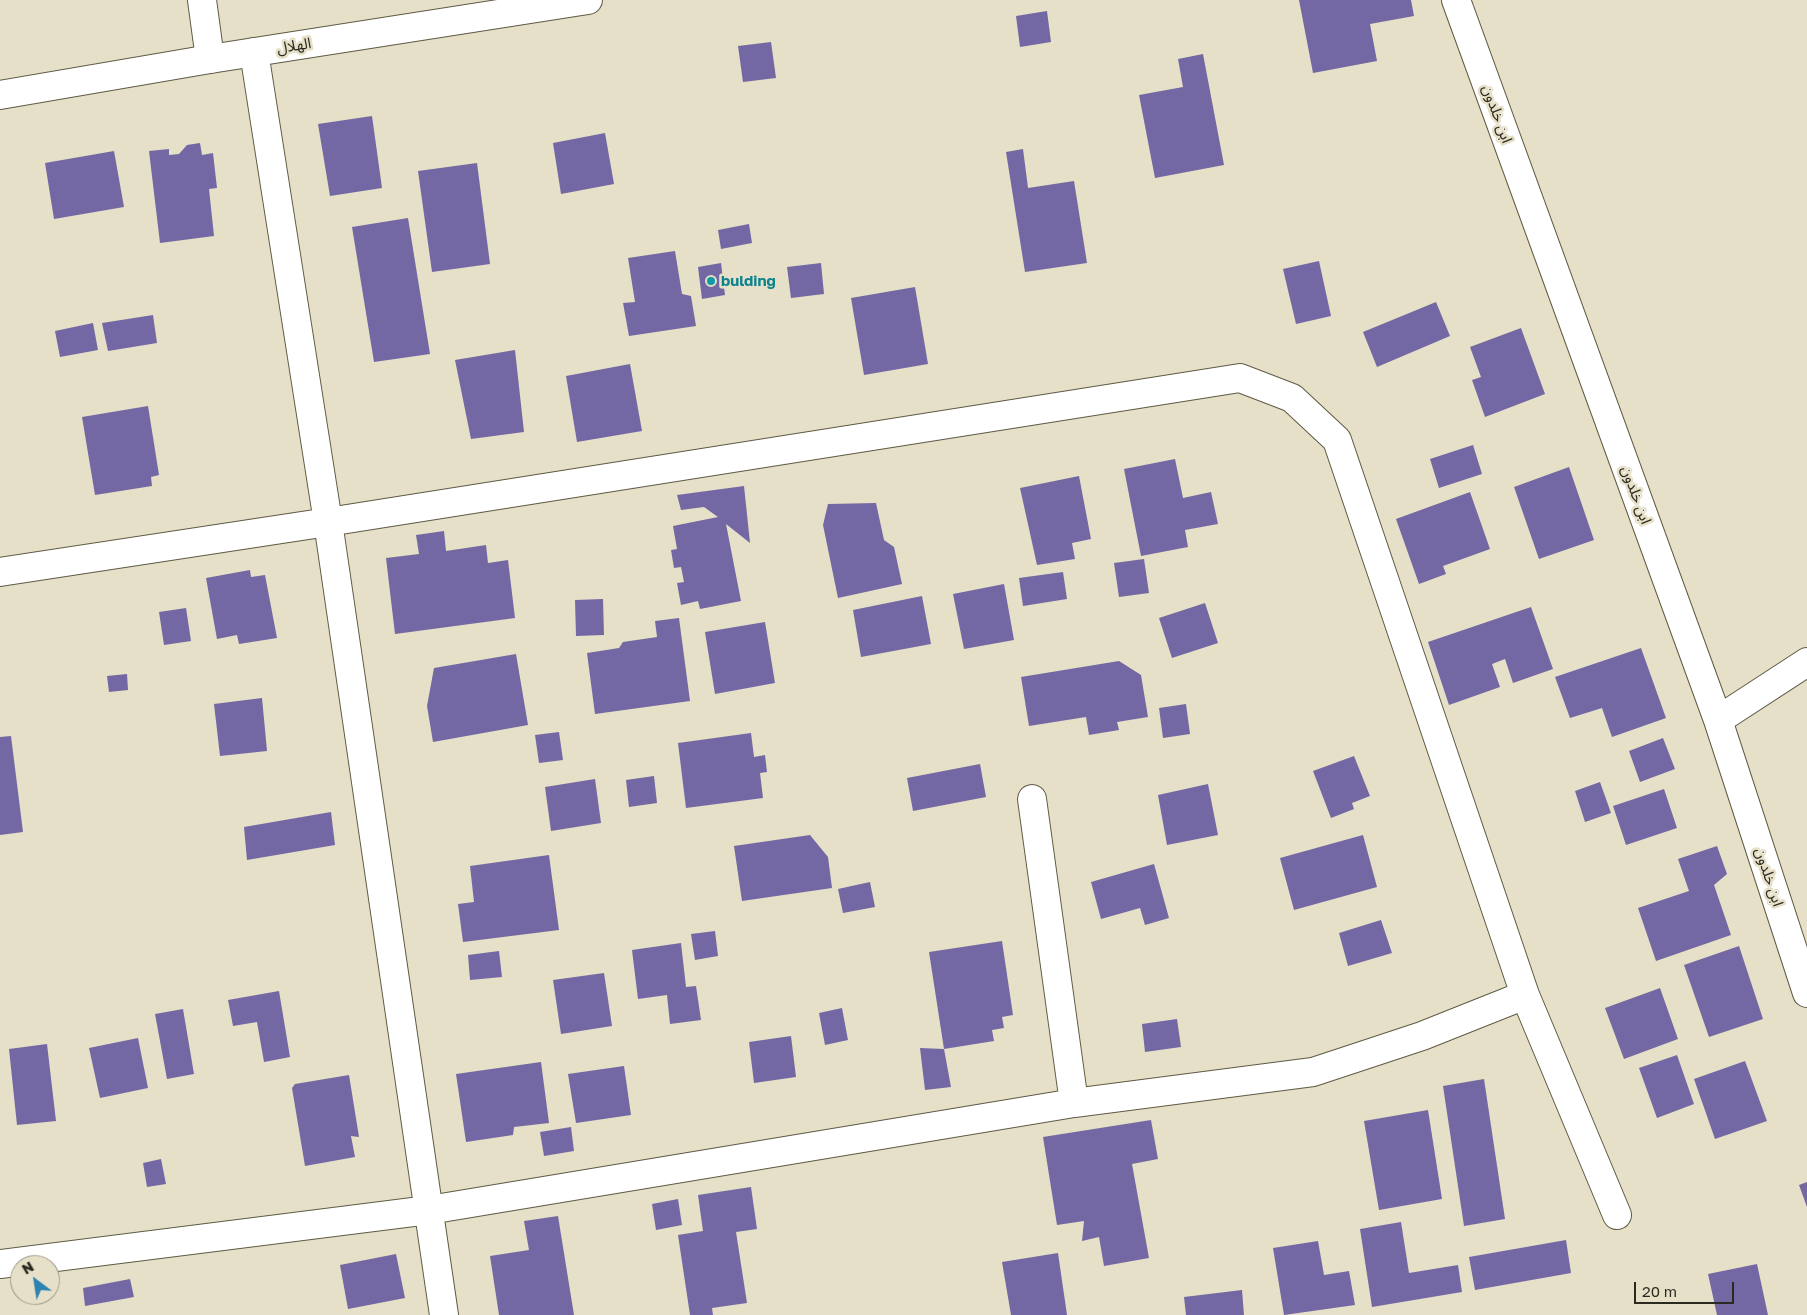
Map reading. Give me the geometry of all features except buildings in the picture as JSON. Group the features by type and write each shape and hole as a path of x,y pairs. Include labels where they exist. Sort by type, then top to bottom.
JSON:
{"street":[{"path":"202,0 210,59"},
{"name":"الهلال","path":"0,95 210,59 588,0"},
{"name":"ابن خلدون","path":"1456,0 1718,720 1807,993"},
{"path":"254,52 328,522 444,1315"},
{"path":"0,572 1240,378 1292,398 1337,440 1525,995 1617,1215"},
{"path":"1718,720 1807,662"},
{"path":"1032,799 1074,1103"},
{"path":"0,1264 429,1210 1074,1103 1314,1072 1422,1036 1525,995"}],"place":[{"name":"bulding","path":"711,281"}]}
